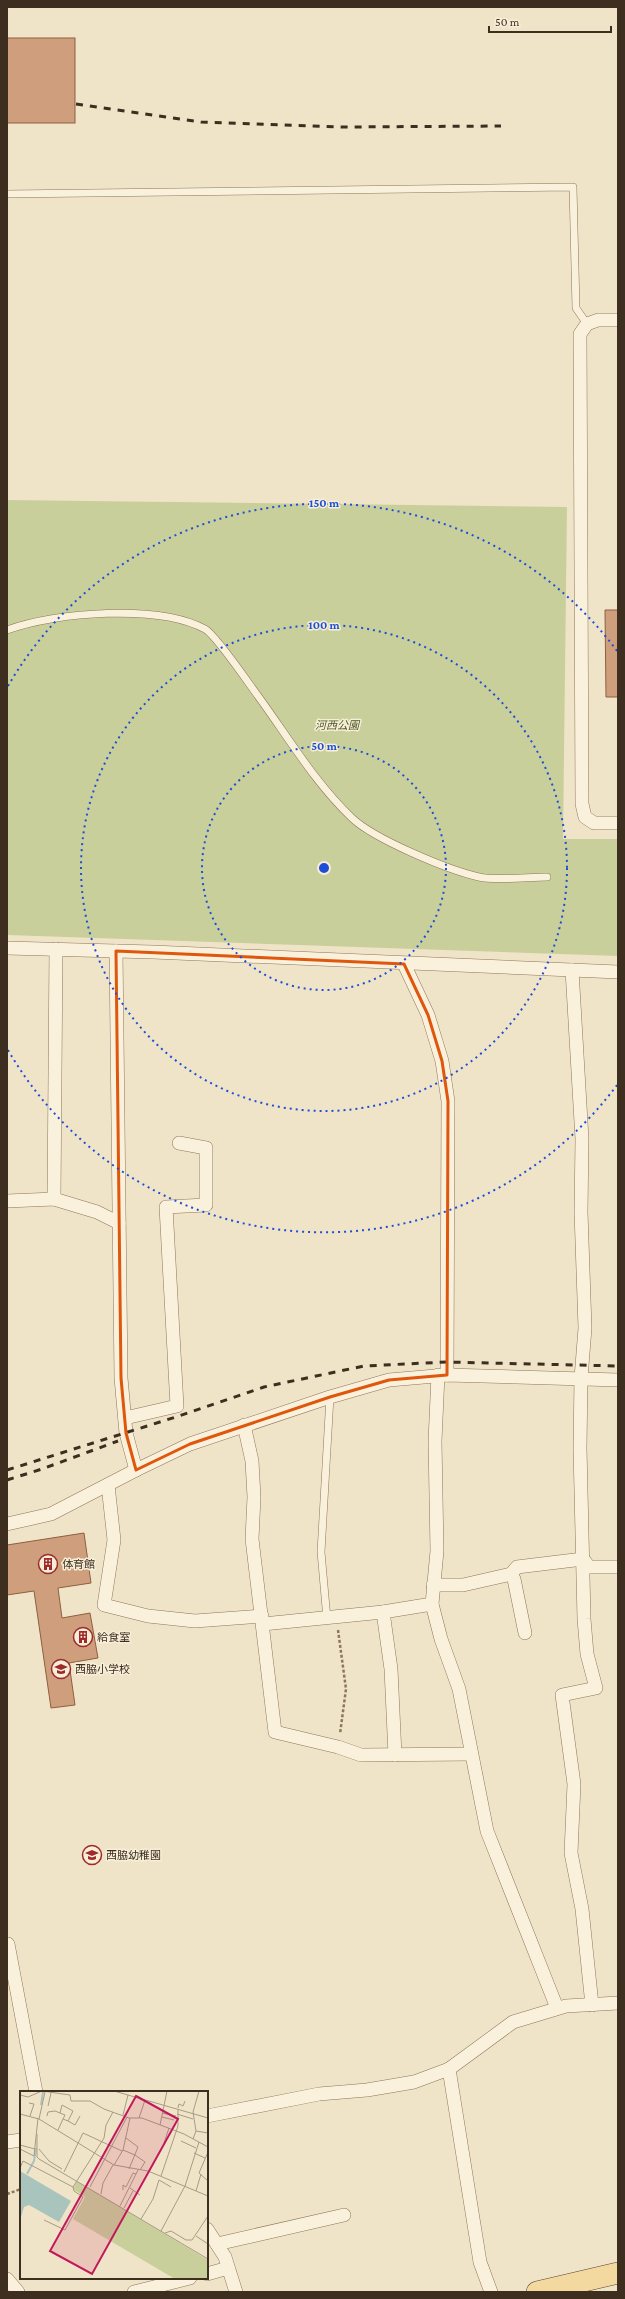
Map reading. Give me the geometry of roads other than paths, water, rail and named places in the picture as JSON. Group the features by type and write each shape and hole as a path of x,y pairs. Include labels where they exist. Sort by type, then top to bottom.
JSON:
{"main road":[{"path":"537,2292 618,2273"}],"street":[{"path":"618,320 598,320 586,324 580,334 582,804 585,817 594,823 618,823"},
{"path":"7,948 116,951 618,972"},
{"path":"54,1199 56,949"},
{"path":"116,951 121,1378 126,1433 136,1470"},
{"path":"404,964 428,1015 442,1061 448,1100 442,1375 435,1441 437,1551 432,1604 441,1639 459,1689 487,1831 557,2008"},
{"path":"572,970 582,1139 585,1328 581,1378 580,1448 583,1559 587,1654 596,1688 562,1695 574,1784 570,1853 582,1909 592,2005"},
{"path":"125,1418 177,1406 166,1208 206,1205 206,1148 179,1143"},
{"path":"7,1201 54,1199 97,1212 119,1223"},
{"path":"7,1524 51,1514 190,1444 330,1397 389,1380 442,1375 618,1380"},
{"path":"244,1425 252,1461 254,1497 252,1539 275,1732 338,1747 361,1755 471,1754"},
{"path":"108,1485 114,1540 104,1605 148,1616 195,1621 332,1618 432,1604"},
{"path":"433,1585 463,1585 512,1574 517,1567 583,1559"},
{"path":"583,1559 589,1567 618,1567"},
{"path":"512,1574 525,1632"},
{"path":"383,1612 391,1669 395,1755"},
{"path":"8,1944 36,2091"},
{"path":"208,2116 319,2094 367,2090 414,2082 449,2069 513,2022 557,2008 618,2003"},
{"path":"449,2069 480,2262 491,2292"},
{"path":"7,2142 20,2140"},
{"path":"216,2244 344,2215"},
{"path":"208,2231 228,2268 236,2292"},
{"path":"208,2274 228,2268"},
{"path":"7,2279 18,2292"},
{"path":"134,2292 186,2279"}],"lane":[{"path":"7,194 574,187 576,308 586,324"},
{"path":"7,630 26,623 83,613 167,616 207,630 240,671 321,782 352,818 376,834 434,862 480,878 547,877"},
{"path":"330,1397 321,1552 332,1618"}],"railway":[{"path":"76,104 201,122 342,127 501,126"},
{"path":"7,1470 179,1416 264,1387 364,1366 447,1362 618,1366"},
{"path":"7,1480 42,1469 118,1441"}],"place":[{"name":"体育館","path":"48,1564"},
{"name":"給食室","path":"83,1637"},
{"name":"西脇小学校","path":"61,1669"},
{"name":"西脇幼稚園","path":"92,1855"}],"park label":[{"name":"河西公園","path":"337,725"}]}
